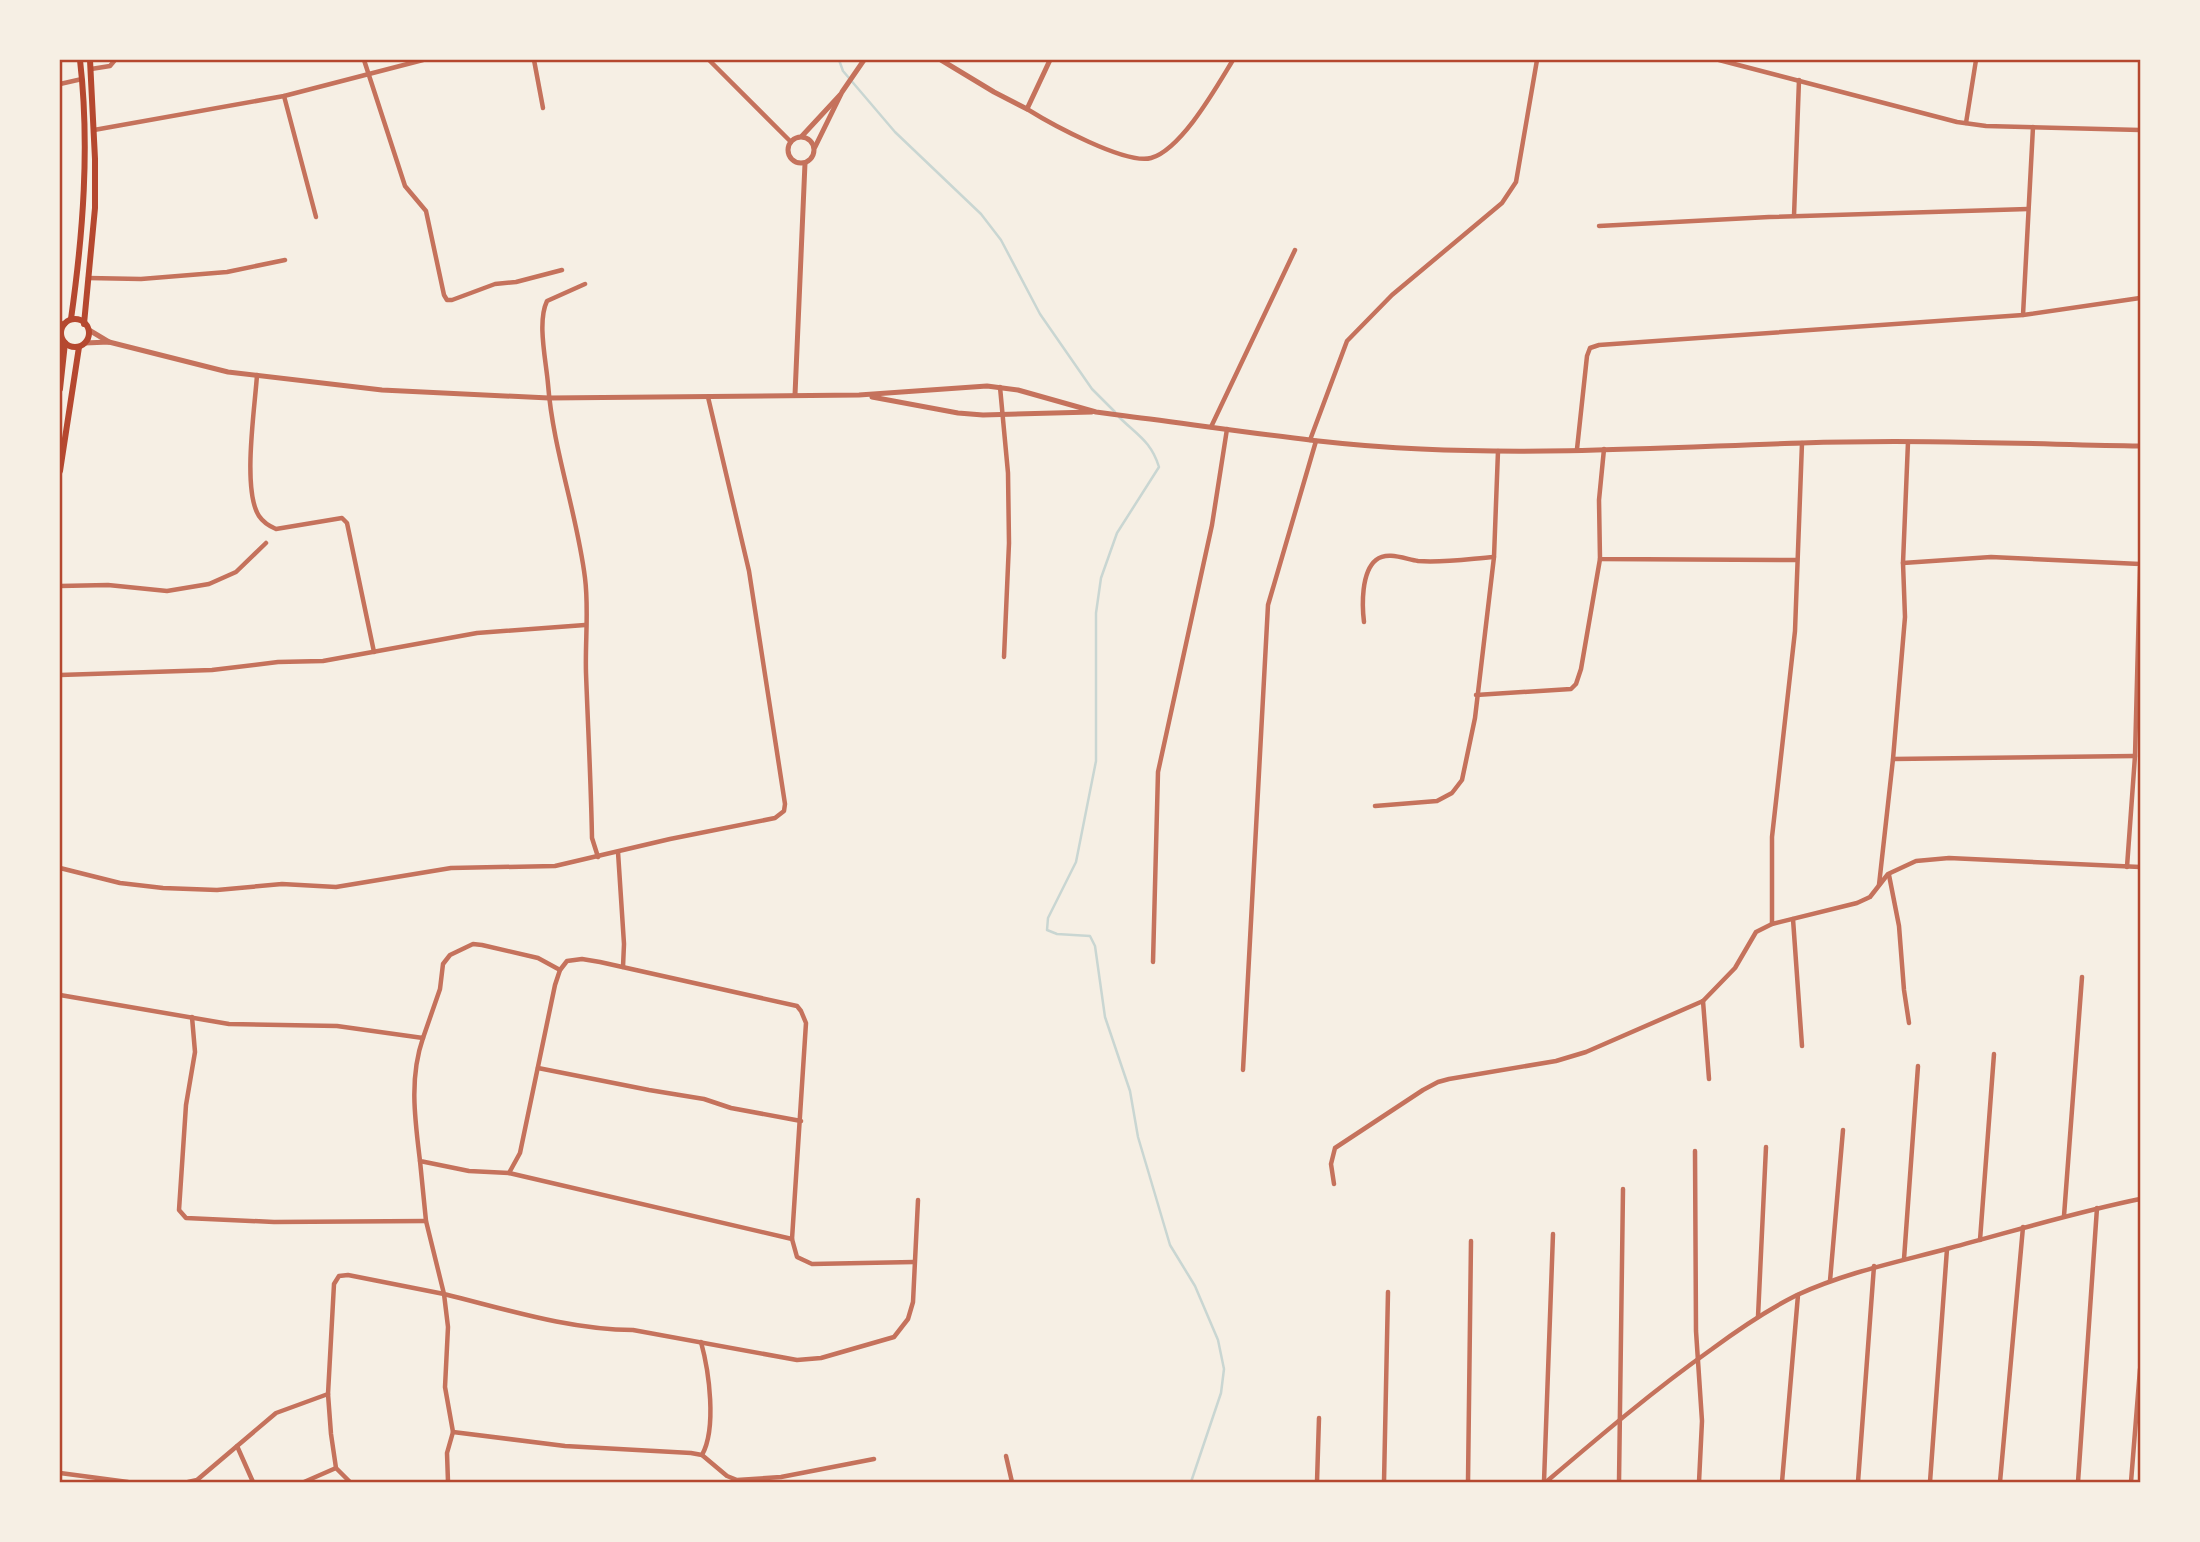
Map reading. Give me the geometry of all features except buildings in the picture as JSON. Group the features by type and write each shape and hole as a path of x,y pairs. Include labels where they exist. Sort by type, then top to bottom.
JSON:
{"main road":[{"path":"60,388 65,343 60,333 65,322 83,206 85,158 80,60"},
{"path":"60,471 82,345 89,337 86,327 94,208 90,60"},
{"path":"65,322 86,327"},
{"path":"65,343 82,345"}],"street":[{"path":"90,69 110,66 115,60"},
{"path":"364,60 405,186 426,211 447,300 495,284 516,282 562,270"},
{"path":"94,131 284,96 423,60"},
{"path":"534,60 543,108"},
{"path":"709,60 791,142"},
{"path":"842,92 802,137 791,142 788,150 790,158 797,163 812,159 815,146 842,92 864,60"},
{"path":"941,60 1027,109 1132,159 1150,158 1177,141 1233,60"},
{"path":"1027,109 1050,60"},
{"path":"1243,1070 1268,605 1313,440 1347,341 1392,295 1502,203 1517,182 1537,60"},
{"path":"1719,60 1966,123 1986,126 2140,130"},
{"path":"1966,123 1976,60"},
{"path":"60,84 83,79"},
{"path":"1794,216 1799,80"},
{"path":"284,96 316,217"},
{"path":"2023,315 2033,127"},
{"path":"802,137 815,146"},
{"path":"795,395 805,163"},
{"path":"1598,226 1794,216 2028,209"},
{"path":"1211,427 1294,250"},
{"path":"88,278 141,279 227,272 285,260"},
{"path":"585,284 547,301 543,309 542,333 549,398 580,540 586,582 592,838 598,857"},
{"path":"1577,449 1587,356 1590,348 1599,345 2023,315 2140,298"},
{"path":"86,327 109,342 202,367 382,390 549,398 859,395 971,386 1000,387 1096,412 1371,447 1498,451 1908,442 2140,446"},
{"path":"82,345 109,342"},
{"path":"257,375 250,475 259,515 276,529 332,517 342,518 347,523 374,652"},
{"path":"1000,387 1008,473 1009,543 1004,657"},
{"path":"859,395 958,413 1003,416 1096,412"},
{"path":"60,868 120,883 163,888 217,890 282,884 336,887 451,868 555,866 775,818 784,811 785,804 748,571 708,396"},
{"path":"1153,962 1158,772 1212,524 1227,429"},
{"path":"1878,886 1893,759 1905,617 1903,563 1908,442"},
{"path":"1772,924 1772,837 1795,631 1802,443"},
{"path":"1476,695 1571,689 1576,684 1584,656 1600,559 1599,500 1604,449"},
{"path":"1375,806 1437,801 1452,793 1462,780 1475,718 1494,557 1498,451"},
{"path":"60,586 108,585 167,591 209,584 236,572 266,543"},
{"path":"1364,622 1362,601 1369,570 1376,560 1390,556 1418,561 1494,557"},
{"path":"1903,563 1991,557 2140,566 2135,756 2127,867"},
{"path":"1600,559 1797,560"},
{"path":"60,675 212,670 278,662 323,661 477,633 585,625"},
{"path":"1893,759 2135,756"},
{"path":"618,852 623,967"},
{"path":"1334,1184 1331,1164 1335,1148 1438,1082 1556,1061 1586,1052 1703,1001 1735,968 1756,932 1772,924 1870,897 1888,874 1916,861 1949,858 2140,867"},
{"path":"1888,874 1899,926 1909,1023"},
{"path":"1793,919 1802,1045"},
{"path":"448,1482 447,1452 453,1432 445,1387 448,1327 444,1294 426,1222 414,1105 418,1055 440,989 443,964 450,955 473,944 482,945 538,958 560,970"},
{"path":"509,1173 520,1153 560,970 568,961 582,959 623,967 797,1006 806,1023 792,1239 797,1257 812,1265 914,1262"},
{"path":"2063,1216 2082,977"},
{"path":"60,995 229,1024 337,1026 423,1038"},
{"path":"1703,1001 1709,1079"},
{"path":"192,1017 195,1052 186,1105 179,1210 182,1215 186,1218 274,1222 426,1222"},
{"path":"1980,1240 1994,1054"},
{"path":"1904,1259 1918,1066"},
{"path":"538,1068 704,1099 731,1108 801,1121"},
{"path":"1830,1281 1843,1130"},
{"path":"1758,1317 1766,1147"},
{"path":"1695,1151 1695,1275 1702,1421 1699,1482"},
{"path":"420,1161 469,1171 509,1173 792,1239"},
{"path":"1619,1482 1623,1189"},
{"path":"1545,1482 1620,1418 1698,1359 1758,1317 1798,1295 1874,1266 1947,1249 2063,1216 2140,1199"},
{"path":"350,1482 336,1468 328,1394 334,1284 339,1276 348,1275 444,1294 607,1330 633,1329 797,1360 821,1358 894,1337 908,1319 913,1302 918,1200"},
{"path":"2078,1482 2098,1208"},
{"path":"2000,1482 2024,1227"},
{"path":"1545,1482 1553,1234"},
{"path":"1468,1482 1471,1241"},
{"path":"1930,1482 1947,1249"},
{"path":"1858,1482 1874,1266"},
{"path":"1384,1482 1388,1292"},
{"path":"1782,1482 1798,1295"},
{"path":"701,1342 709,1371 710,1436 702,1455"},
{"path":"2131,1482 2140,1369"},
{"path":"188,1482 197,1479 276,1413 328,1394"},
{"path":"1317,1482 1319,1418"},
{"path":"453,1432 565,1446 702,1455 727,1476 737,1480 781,1477 874,1459"},
{"path":"237,1446 253,1482"},
{"path":"1006,1456 1012,1482"},
{"path":"304,1482 336,1468"},
{"path":"60,1473 128,1482"}],"waterway":[{"path":"839,60 843,71 895,132 981,214 1001,240 1040,314 1092,389 1115,412"},
{"path":"1119,417 1148,444 1159,467 1117,533 1101,578 1096,613 1096,761 1076,862 1048,918 1047,930 1057,934 1090,936 1095,946 1105,1017 1130,1091 1138,1137 1170,1245 1195,1286 1218,1340 1224,1369 1221,1393 1191,1482"}]}
